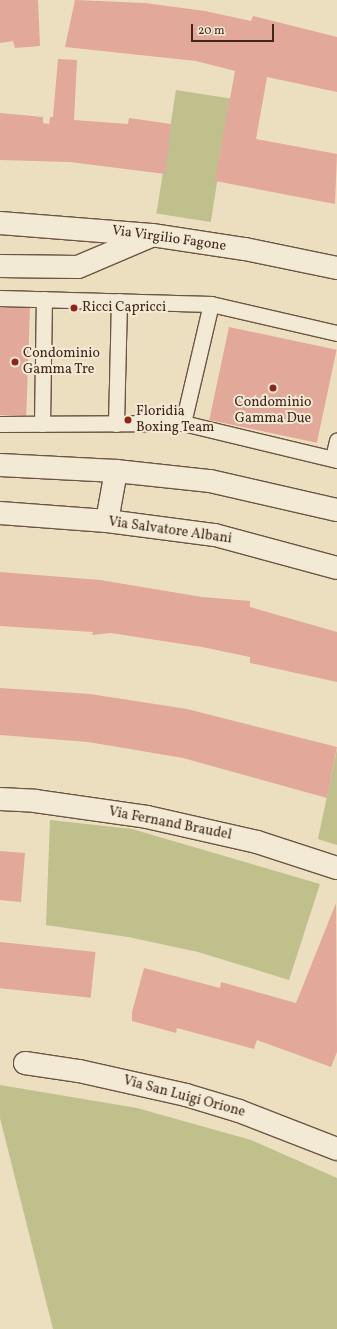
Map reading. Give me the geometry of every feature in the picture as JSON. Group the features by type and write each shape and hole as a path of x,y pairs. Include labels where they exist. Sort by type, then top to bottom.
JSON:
{"street":[{"name":"Via Virgilio Fagone","path":"0,223 152,235 246,249 337,268"},
{"path":"0,266 78,267 152,235"},
{"path":"0,465 116,470 210,481 337,510"},
{"path":"108,522 116,470"},
{"name":"Via Salvatore Albani","path":"0,513 108,522 215,535 337,568"},
{"name":"Via Fernand Braudel","path":"0,799 35,801 147,817 257,842 337,868"},
{"name":"Via San Luigi Orione","path":"25,1063 79,1071 186,1095 239,1111 337,1150"}],"lane":[{"path":"0,298 211,304 337,332"},
{"path":"42,424 44,299"},
{"path":"116,424 119,302"},
{"path":"183,423 211,304"},
{"path":"0,424 183,423 335,459 337,440"}],"green space":[{"path":"176,90 230,99 211,222 156,213"},
{"path":"337,749 337,845 318,839"},
{"path":"50,820 132,829 320,884 289,980 198,952 128,937 46,925"},
{"path":"0,1085 137,1108 251,1140 337,1178 337,1329 53,1329 0,1118"}],"building":[{"path":"0,0 38,0 40,46 15,48 13,41 0,43"},
{"path":"75,0 145,3 205,11 251,21 253,16 337,37 337,92 267,77 256,139 337,154 335,204 215,181 235,71 196,61 65,47"},
{"path":"58,59 77,60 74,120 128,124 129,118 171,124 165,174 70,162 0,160 0,113 43,117 43,123 49,124 50,117 53,117"},
{"name":"Condominio Gamma Tre","path":"0,307 30,308 26,416 0,415"},
{"name":"Condominio Gamma Due","path":"229,327 337,350 317,443 209,420"},
{"path":"0,572 100,580 202,597 250,601 250,607 337,632 337,682 250,663 250,657 202,647 111,633 92,635 93,632 0,626"},
{"path":"0,688 90,694 187,709 337,747 327,798 183,758 88,742 0,735"},
{"path":"0,851 25,853 21,902 0,900"},
{"path":"336,903 337,1052 331,1067 257,1040 254,1049 177,1028 176,1033 132,1021 132,1012 144,968 220,988 221,982 296,1003"},
{"path":"0,942 95,952 91,998 0,988"}],"place":[{"name":"Ricci Capricci","path":"74,308"},
{"name":"Condominio Gamma Tre","path":"15,362"},
{"name":"Condominio Gamma Due","path":"273,388"},
{"name":"Floridia Boxing Team","path":"128,420"}]}
